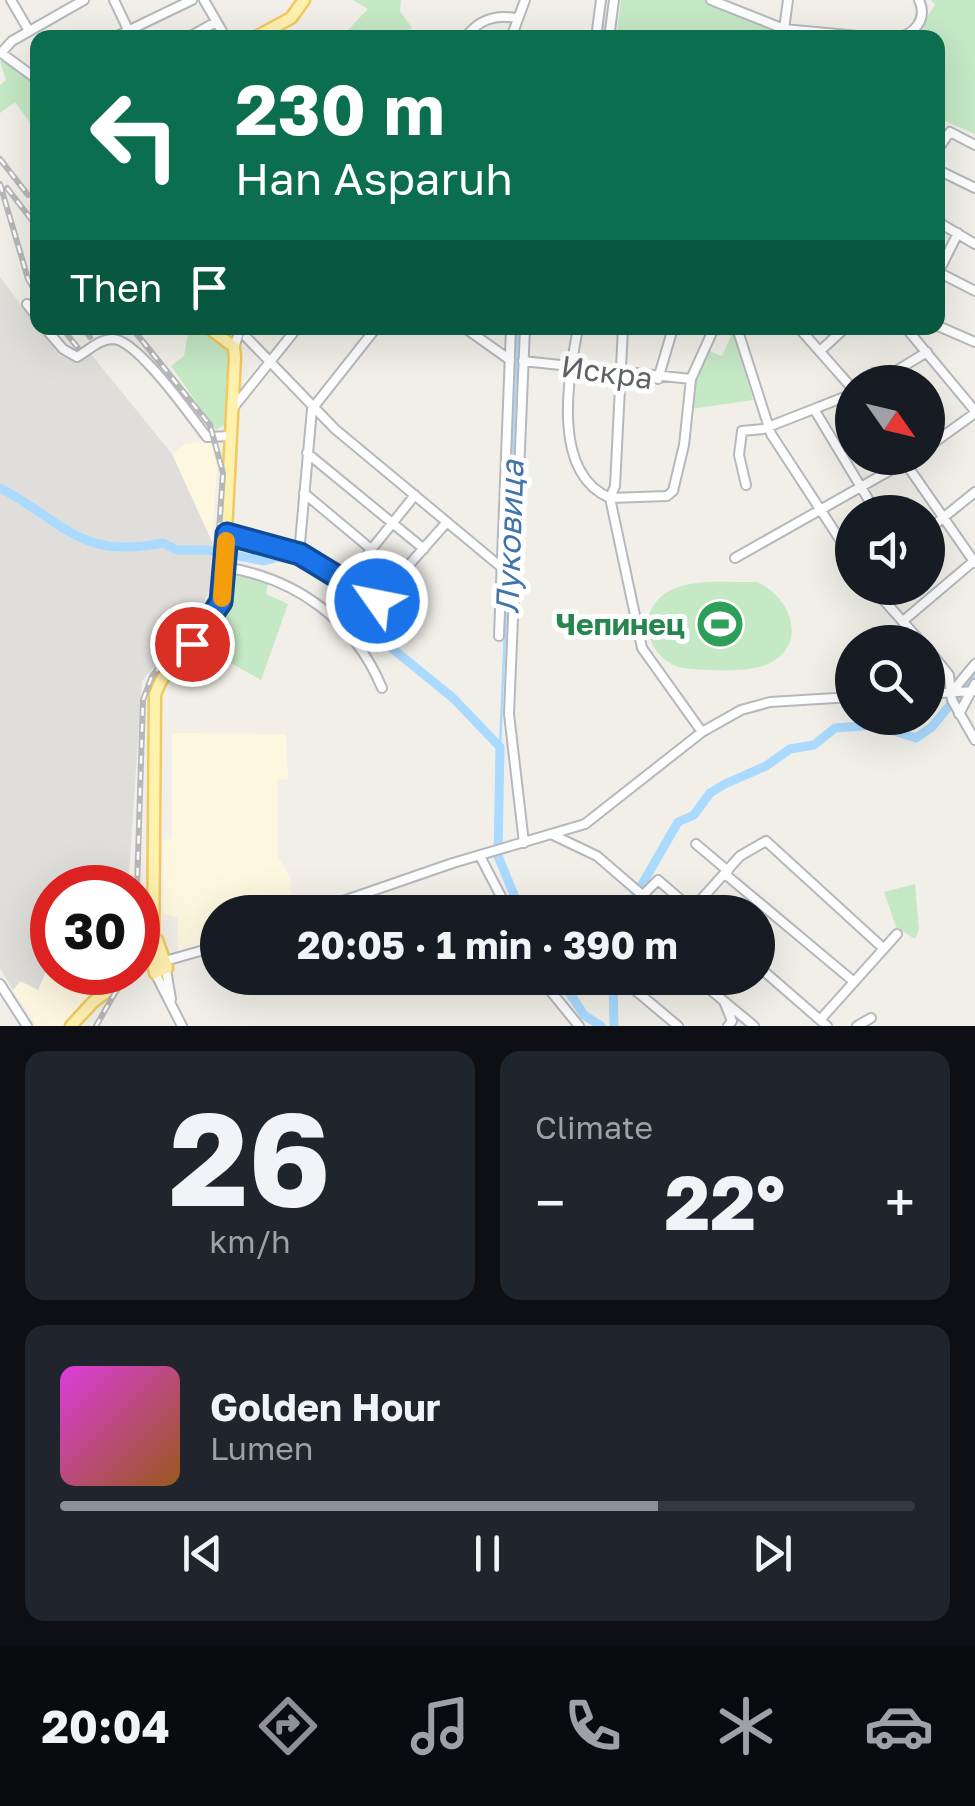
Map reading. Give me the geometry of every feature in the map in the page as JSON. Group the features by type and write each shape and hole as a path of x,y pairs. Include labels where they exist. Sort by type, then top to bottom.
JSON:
{"main road":[{"path":"269,30 291,18 301,4"},
{"path":"156,865 155,695 163,678 216,612 225,563 234,347 218,335"},
{"path":"71,1026 105,995"}],"street":[{"path":"11,0 29,31 0,53 30,74"},
{"path":"31,30 84,0"},
{"path":"114,0 129,30"},
{"path":"138,30 192,0"},
{"path":"204,0 221,30"},
{"path":"513,30 525,0"},
{"path":"597,30 601,0"},
{"path":"610,30 614,0"},
{"path":"784,28 788,0"},
{"path":"914,30 922,7 918,0"},
{"path":"717,1 794,30"},
{"path":"471,30 496,16 516,18"},
{"path":"202,30 216,22"},
{"path":"945,136 947,132 975,145"},
{"path":"945,173 975,188"},
{"path":"945,226 975,244"},
{"path":"945,259 958,234"},
{"path":"945,276 975,291"},
{"path":"26,304 30,309"},
{"path":"945,329 975,342"},
{"path":"51,335 64,350 77,356 106,340 120,341 152,370 207,437 232,436"},
{"path":"234,347 237,335"},
{"path":"233,408 292,335"},
{"path":"300,554 314,404 370,335"},
{"path":"475,335 510,360"},
{"path":"499,636 511,335"},
{"path":"524,335 509,738 524,843"},
{"path":"577,335 568,394 573,447 576,461 598,491 610,498 667,496 673,492 691,379 711,335"},
{"path":"623,335 615,486 610,498 642,648 702,732"},
{"path":"658,378 671,335"},
{"path":"738,335 768,427 835,531"},
{"path":"805,335 835,369"},
{"path":"820,351 837,335"},
{"path":"912,335 975,412 945,434"},
{"path":"247,338 335,429 501,568"},
{"path":"905,365 926,352"},
{"name":"Искра","path":"522,361 691,379"},
{"path":"746,485 740,433 768,427 835,398"},
{"path":"814,409 865,495"},
{"path":"307,453 424,549"},
{"path":"735,558 884,475"},
{"path":"945,516 975,492"},
{"path":"304,493 371,549"},
{"path":"346,581 414,495"},
{"path":"903,622 975,561 945,518"},
{"path":"226,539 300,554 346,581 369,600 381,599 448,522"},
{"path":"225,563 271,576 313,598 352,638 382,688"},
{"path":"888,605 906,625"},
{"path":"962,696 975,664"},
{"path":"945,670 962,696 975,740"},
{"path":"362,895 592,820 702,732 753,706 835,699"},
{"path":"553,835 597,856 645,895"},
{"path":"707,895 745,851 766,841 883,948"},
{"path":"696,844 853,981"},
{"path":"481,855 501,895"},
{"path":"640,890 654,880 672,895"},
{"path":"775,981 824,1023 853,981 897,934"},
{"path":"160,966 200,952"},
{"path":"160,969 182,1026"},
{"path":"0,984 27,1026"},
{"path":"554,995 579,1026"},
{"path":"646,995 678,1026"},
{"path":"717,995 754,1026"},
{"path":"723,1000 732,1021 728,1026"},
{"path":"857,1026 870,1018"}],"shaded area":[{"path":"0,277 30,317 30,335 44,335 59,355 77,361 90,353 172,454 212,542 210,589 202,607 142,681 129,865 30,865 30,986 20,981 13,990 0,968"},
{"path":"211,441 217,467 212,542 172,454 185,444"},
{"path":"172,733 286,734 288,779 277,780 277,855 290,877 291,895 200,895 200,946 178,954 178,918 163,914 163,840 172,839"},
{"path":"30,973 30,995 95,995 62,1026 37,1026 13,990"}],"green space":[{"path":"353,0 401,0 400,11 412,28 348,30 368,9"},
{"path":"621,0 705,0 774,30 617,30"},
{"path":"931,0 975,0 975,134 945,121 945,30 919,30 935,5"},
{"path":"8,60 30,79 30,122 15,102 0,113 0,85 6,80 0,61"},
{"path":"188,335 209,335 229,352 225,424 216,430 171,366 184,356"},
{"path":"735,335 753,400 691,409 693,380 707,350 722,356"},
{"path":"230,570 269,578 266,594 288,604 261,680 197,644 227,601"},
{"name":"Чепинец","path":"757,582 779,598 791,621 789,645 768,664 751,669 691,669 677,666 656,651 650,640 649,615 666,593 698,583"},
{"path":"915,884 919,929 915,939 896,927 884,892"}],"waterway":[{"name":"Луковица","path":"602,30 605,0"},
{"name":"Луковица","path":"500,747 518,335"},
{"path":"0,488 74,535 92,542 135,547 163,543 177,550 207,550 264,561 278,557 293,560 327,578 355,602 383,641 453,698 500,747 498,856 514,895"},
{"path":"636,895 678,822 694,815 710,793 766,766 790,749 814,745 835,728 875,725 916,738 932,727 975,674"},
{"path":"571,995 584,1015 601,1026"},
{"path":"613,995 614,1026"}],"railway":[{"path":"0,159 28,195"},
{"path":"0,184 30,282"},
{"path":"7,188 30,218"},
{"path":"68,335 78,348"},
{"path":"138,335 210,425 223,473 215,589 204,613 152,676 143,700 138,865"},
{"path":"96,1026 114,995"}],"slow traffic":[{"path":"222,598 226,541"}],"place":[{"name":"Чепинец","path":"720,624"}],"route":[{"path":"192,644 221,602 227,534 300,554 346,581 369,600 377,601"}]}
